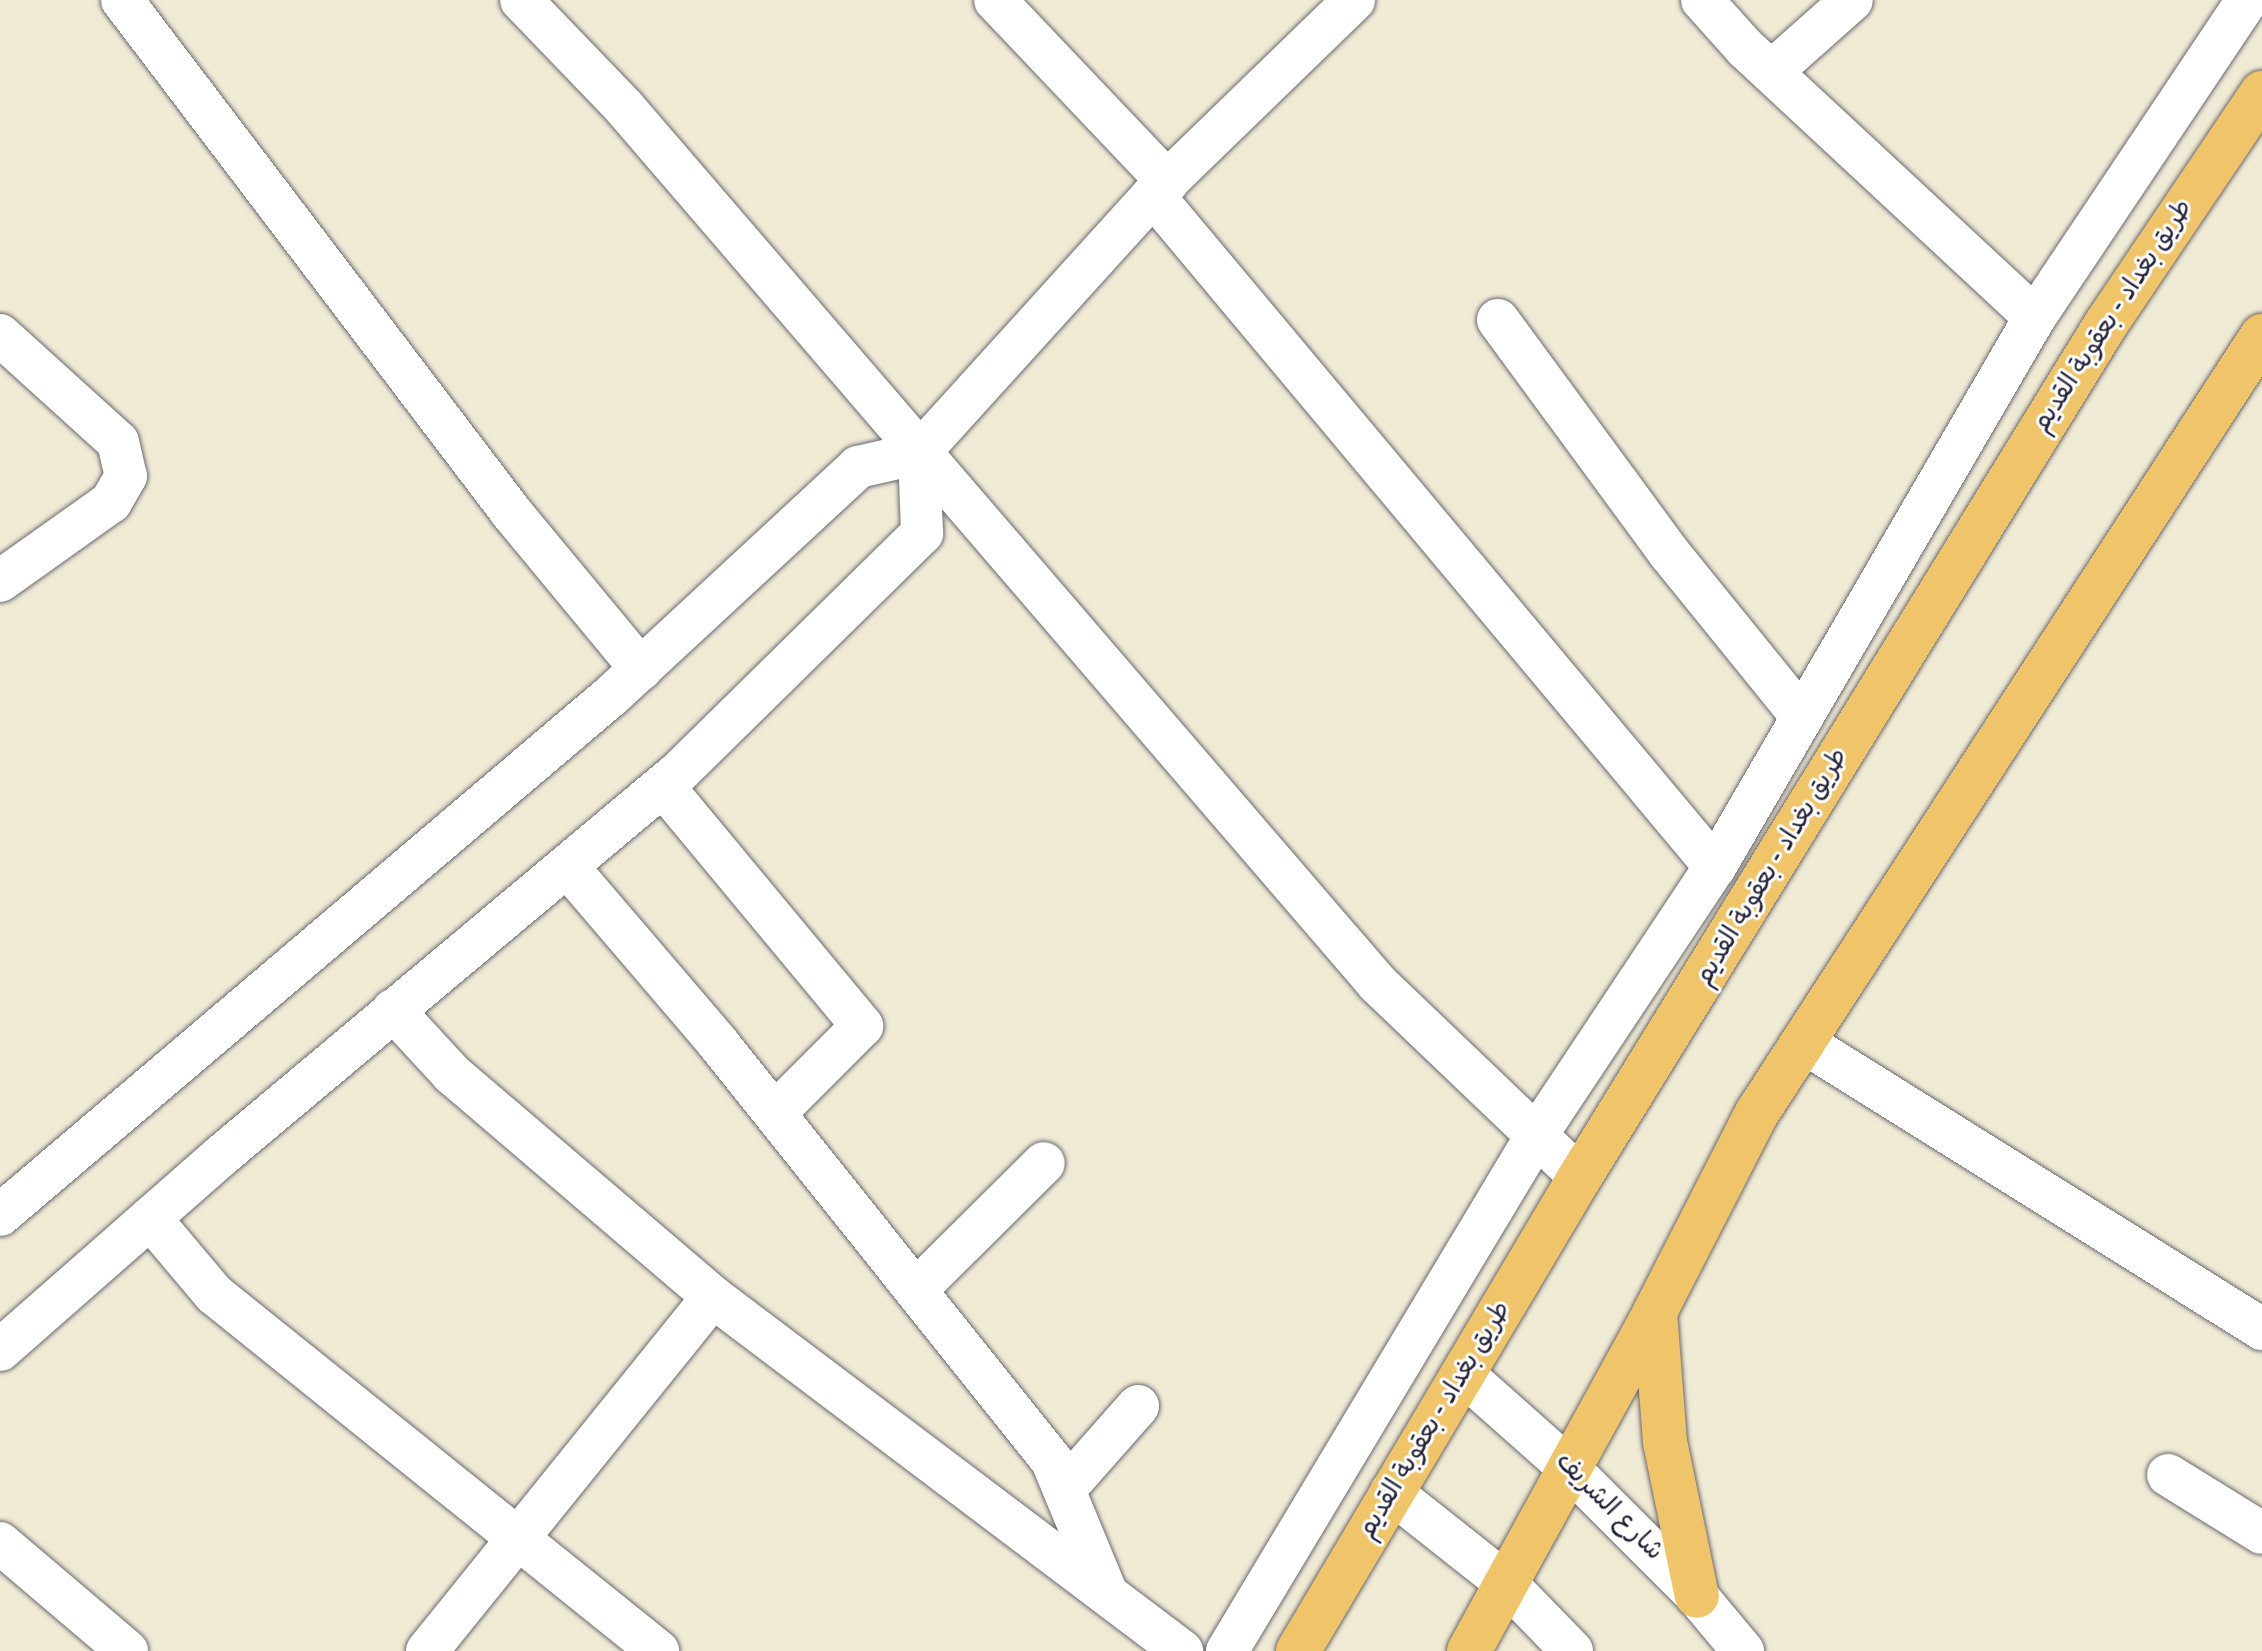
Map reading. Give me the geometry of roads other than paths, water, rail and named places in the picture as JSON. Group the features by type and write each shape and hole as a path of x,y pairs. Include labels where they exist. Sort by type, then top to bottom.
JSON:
{"highway":[{"name":"طريق بغداد - بعقوبة القديم","path":"1298,1651 1580,1177 2106,324 2262,93"},
{"path":"1469,1651 1655,1312 1757,1113 1806,1044 2162,483 2262,336"},
{"path":"1655,1312 1665,1442 1697,1596"}],"street":[{"path":"122,0 511,512 641,669"},
{"path":"521,0 623,106 1378,984 1538,1133 1580,1177"},
{"path":"995,0 1161,189 1715,867"},
{"path":"1702,0 1771,72 2035,317"},
{"path":"1771,72 1852,0"},
{"path":"1227,1651 1538,1133 1715,867 2035,317 2247,0"},
{"path":"0,1215 641,669 858,467 919,453 1161,189 1351,1"},
{"path":"1498,320 1670,554 1802,717"},
{"path":"0,335 118,442 126,476 111,502 0,581"},
{"path":"0,1350 393,1010 663,786 922,533 919,453"},
{"path":"663,786 862,1026 775,1113"},
{"path":"567,866 775,1113 1052,1461 1108,1596"},
{"path":"393,1010 452,1074 713,1297 1182,1651"},
{"path":"1806,1044 2262,1329"},
{"path":"916,1290 1044,1163"},
{"path":"150,1218 214,1294 516,1541 658,1651"},
{"path":"427,1651 713,1297"},
{"name":"شارع الشريف","path":"1463,1374 1569,1468 1697,1596 1743,1651"},
{"path":"1064,1490 1138,1406"},
{"path":"2168,1475 2262,1533"},
{"path":"1391,1492 1506,1583 1572,1651"},
{"path":"0,1543 127,1651"}]}
